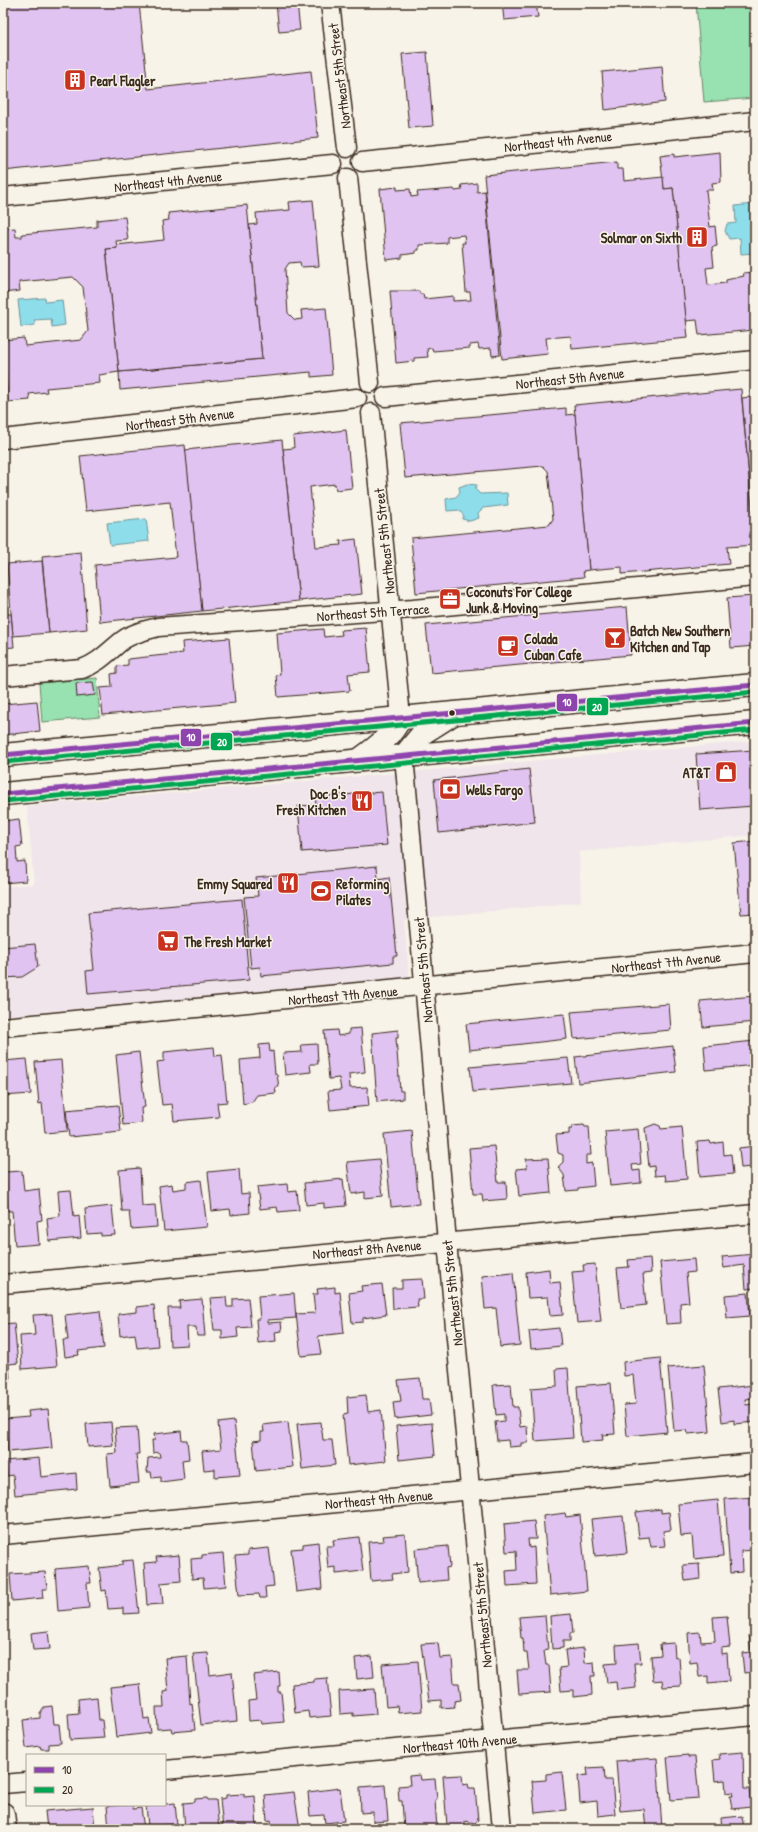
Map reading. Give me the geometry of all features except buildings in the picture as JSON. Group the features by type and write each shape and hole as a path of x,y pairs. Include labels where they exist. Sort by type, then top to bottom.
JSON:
{"main road":[{"path":"3,755 755,685"},
{"path":"404,756 423,733 456,712"},
{"path":"358,760 384,741 394,730 401,717"},
{"path":"3,794 755,723"},
{"path":"3,1814 5,1829"}],"street":[{"name":"Northeast 5th Street","path":"330,3 347,148"},
{"name":"Northeast 4th Avenue","path":"362,162 755,121"},
{"path":"347,148 357,152 362,162 359,173 348,178 338,175 333,164 335,156 338,152 347,148"},
{"name":"Northeast 4th Avenue","path":"3,197 333,164"},
{"path":"348,178 370,383"},
{"name":"Northeast 5th Avenue","path":"385,397 755,360"},
{"path":"370,383 380,386 385,397 382,407 371,413 362,410 358,406 356,398 361,387 370,383"},
{"name":"Northeast 5th Avenue","path":"3,439 356,398"},
{"name":"Northeast 5th Street","path":"371,413 401,717"},
{"name":"Northeast 5th Terrace","path":"3,676 82,668 94,664 124,639 139,632 158,627 391,611 755,577"},
{"name":"Northeast 5th Street","path":"404,756 447,1242 502,1829"},
{"name":"Northeast 7th Avenue","path":"3,1027 425,987 755,953"},
{"name":"Northeast 8th Avenue","path":"3,1284 755,1214"},
{"name":"Northeast 9th Avenue","path":"3,1536 755,1463"},
{"name":"Northeast 10th Avenue","path":"166,1770 755,1716"},
{"path":"3,1784 26,1782"}],"shaded area":[{"path":"755,741 755,835 579,852 581,902 404,920 409,977 3,1016 3,887 34,884 27,806"}],"green space":[{"path":"696,3 755,3 755,98 704,102"},
{"path":"97,678 100,717 42,722 39,683"}],"water":[{"path":"753,204 755,253 741,254 740,238 729,239 725,231 727,224 736,223 735,206"},
{"path":"45,298 46,302 62,300 65,325 52,327 51,319 34,320 35,325 21,327 18,300"},
{"path":"467,484 477,485 475,489 480,494 507,493 508,505 483,508 478,513 479,518 470,521 462,519 464,516 459,510 447,511 446,499 456,497 460,492 459,487"},
{"path":"146,519 149,541 110,545 107,523"}],"transit line":[{"name":"10","path":"3,755 755,685"},
{"name":"20","path":"4,762 755,692"},
{"name":"10","path":"3,794 755,723"},
{"name":"20","path":"4,801 755,730"}],"place":[{"name":"Pearl Flagler","path":"75,80"},
{"name":"Solmar on Sixth","path":"697,237"},
{"name":"Coconuts For College Junk & Moving","path":"450,599"},
{"name":"Batch New Southern Kitchen and Tap","path":"615,638"},
{"name":"Colada Cuban Cafe","path":"508,646"},
{"name":"AT&T","path":"726,772"},
{"name":"Wells Fargo","path":"450,789"},
{"name":"Doc B's Fresh Kitchen","path":"362,801"},
{"name":"Emmy Squared","path":"288,883"},
{"name":"Reforming Pilates","path":"321,891"},
{"name":"The Fresh Market","path":"168,941"}]}
